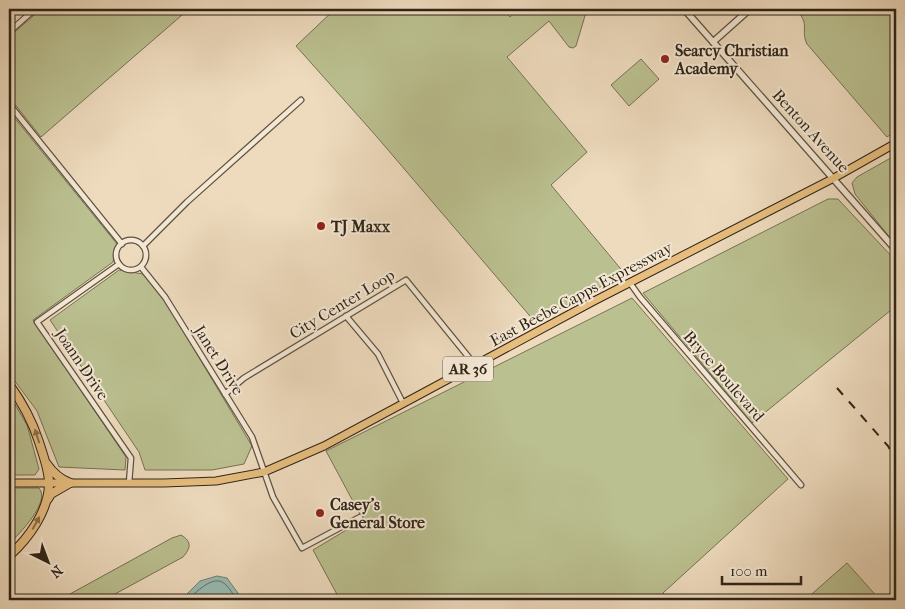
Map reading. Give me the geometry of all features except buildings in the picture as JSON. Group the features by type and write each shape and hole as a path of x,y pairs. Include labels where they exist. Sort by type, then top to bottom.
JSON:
{"highway":[{"path":"9,384 31,419 45,462 49,483 46,502"},
{"path":"45,462 53,473 70,483"},
{"path":"9,556 35,527 46,502 52,494 70,483"}],"main road":[{"name":"East Beebe Capps Expressway","path":"9,483 216,481 264,472 324,446 630,283 834,178 896,143"}],"street":[{"path":"9,32 35,9"},
{"name":"Benton Avenue","path":"684,9 896,250"},
{"path":"713,42 750,9"},
{"path":"143,246 188,202 301,100"},
{"path":"9,104 122,244"},
{"path":"131,240 143,246 146,257 141,267 128,270 120,264 117,252 122,244 131,240"},
{"name":"Joann Drive","path":"120,264 37,322 131,458 129,483"},
{"name":"Janet Drive","path":"141,267 165,297 252,437 273,498 302,548 360,517"},
{"name":"City Center Loop","path":"225,394 244,378 406,280 475,365"},
{"name":"Bryce Boulevard","path":"630,283 801,485"},
{"path":"346,316 378,354 404,403"}],"green space":[{"path":"41,9 189,9 41,137 9,97 9,37"},
{"path":"335,9 503,9 510,17 519,9 587,9 576,46 573,48 569,47 549,21 507,57 587,152 551,185 625,274 535,322 377,137 296,46"},
{"path":"796,9 896,9 896,131 887,137 807,44 803,20"},
{"path":"641,59 659,79 629,106 611,85"},
{"path":"9,111 117,244 113,262 33,320 126,457 125,470 59,467 37,411 9,373"},
{"path":"896,155 895,244 855,194 852,183 857,177"},
{"path":"828,199 838,199 896,261 896,306 752,423 643,293"},
{"path":"119,270 143,274 164,299 252,446 244,464 212,470 145,470 139,452 50,320"},
{"path":"632,298 788,479 663,593 669,600 340,600 313,550 363,520 326,451"},
{"path":"9,394 27,425 39,469 35,475 9,475"},
{"path":"9,488 39,488 42,494 41,501 32,518 9,544"},
{"path":"181,535 189,543 183,557 104,600 59,600 172,538"},
{"path":"847,563 880,600 805,600"}],"water":[{"path":"217,576 227,578 243,600 176,600 186,595 200,581"}],"waterway":[{"path":"893,9 896,15"}],"railway":[{"path":"837,388 888,446 896,460"},
{"path":"885,600 896,587"}],"place":[{"name":"Searcy Christian Academy","path":"665,59"},
{"name":"TJ Maxx","path":"321,226"},
{"name":"Casey's General Store","path":"320,513"}]}
